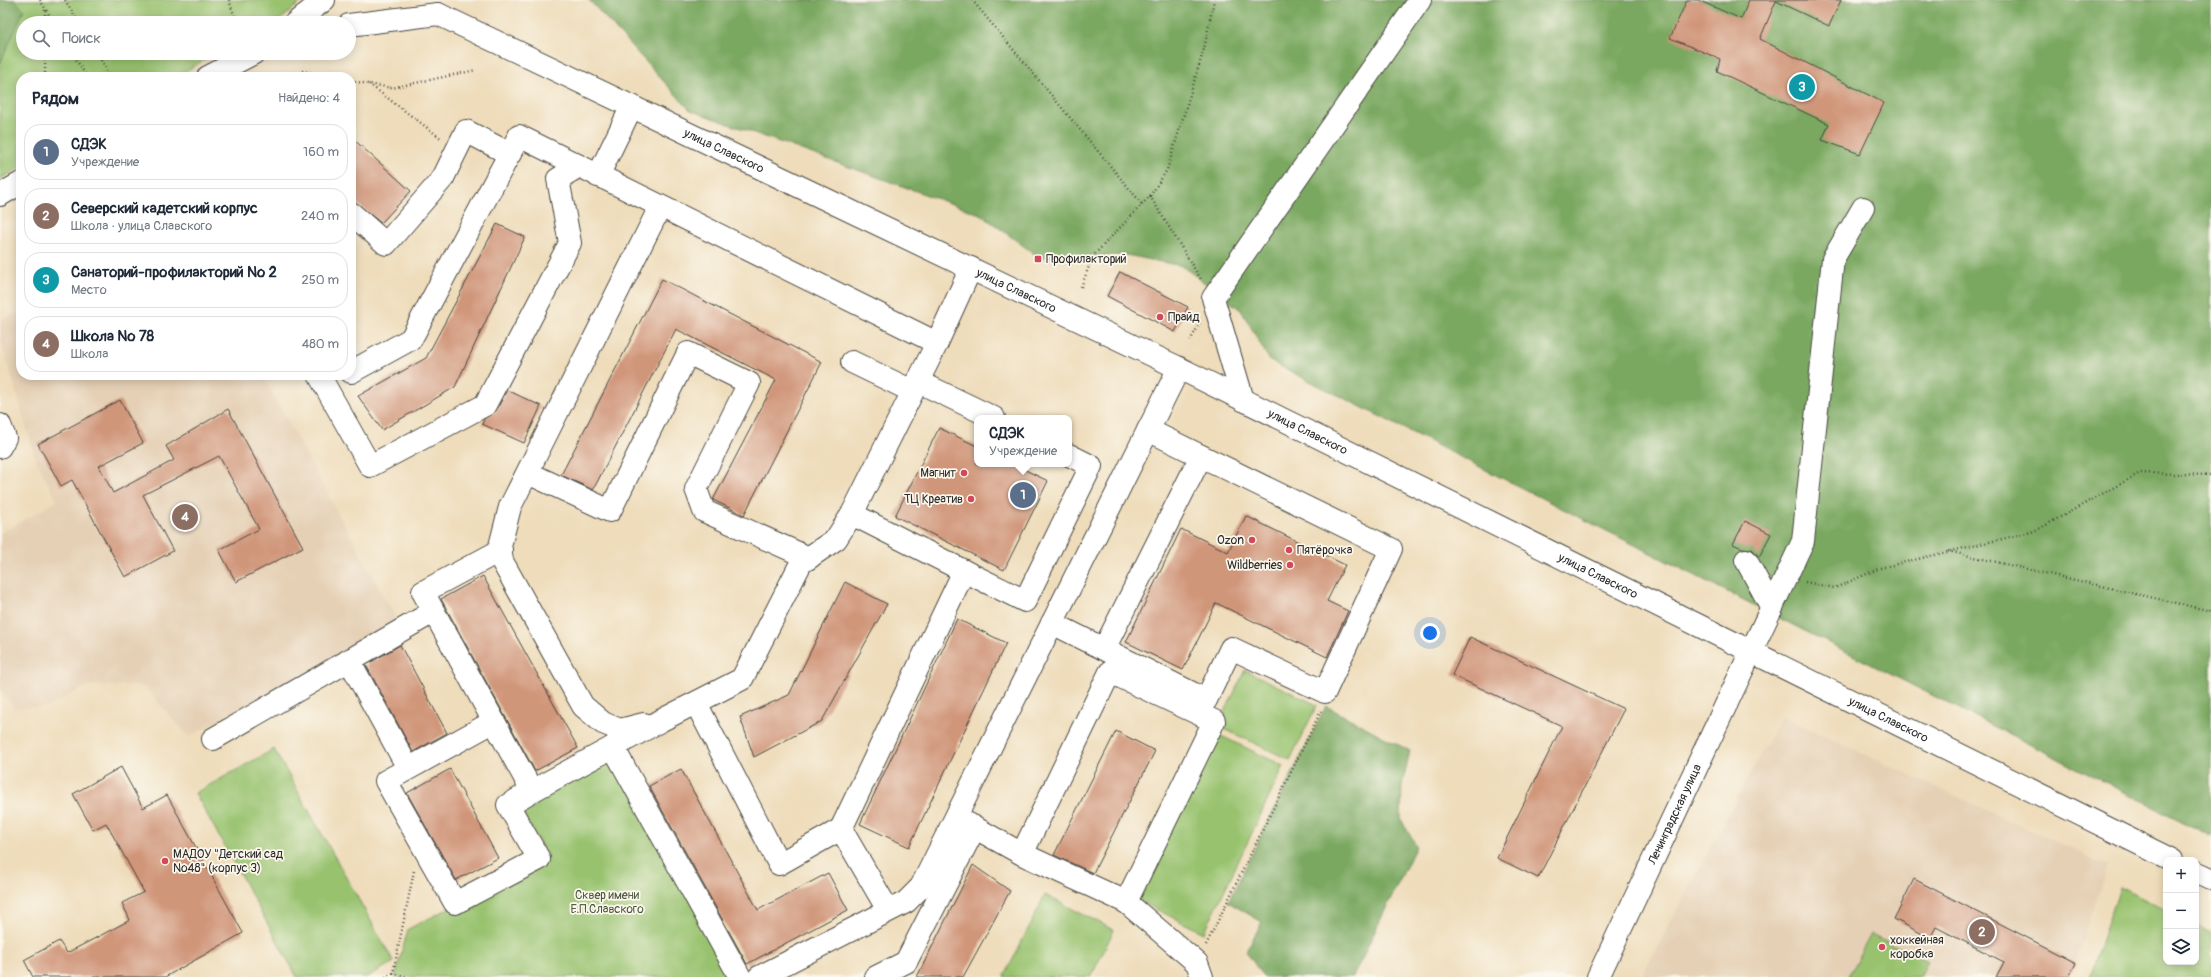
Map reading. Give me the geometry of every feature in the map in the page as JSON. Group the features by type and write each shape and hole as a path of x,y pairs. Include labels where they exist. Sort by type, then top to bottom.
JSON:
{"main road":[{"path":"304,16 324,0"},
{"path":"1243,400 1213,298 1420,0"},
{"path":"356,24 434,7"},
{"name":"улица Славского","path":"434,7 632,106 1179,368 2166,857"},
{"path":"218,72 241,60"},
{"path":"322,381 370,466 485,405 570,243 558,179 589,171 632,106"},
{"path":"356,217 386,244 443,178 466,131 510,154"},
{"path":"356,369 411,339 519,136 937,343"},
{"path":"0,194 16,185"},
{"path":"660,206 510,507 500,546 502,561 583,706 603,724 620,730 660,721"},
{"name":"Ленинградская улица","path":"1598,977 1752,653 1803,541 1833,259 1863,208"},
{"path":"493,722 386,781 455,903 539,859 508,805 660,721 742,679 801,564 836,539 852,514 937,343 971,268"},
{"path":"528,473 610,511 688,353 749,383 696,489 704,511 808,558"},
{"path":"852,362 987,415"},
{"path":"759,977 906,902 921,887 1179,368"},
{"path":"0,425 5,438 0,447"},
{"path":"1052,623 1206,700 1231,648 1325,692 1391,549 1148,430"},
{"path":"1072,456 1123,481"},
{"path":"1104,649 1201,456"},
{"path":"852,514 1025,601 1092,466"},
{"path":"501,550 423,592 532,791"},
{"path":"1746,560 1772,608"},
{"path":"696,703 779,864 841,829 964,571"},
{"path":"213,739 433,612"},
{"path":"349,660 408,768"},
{"path":"1022,854 1110,672 1214,721 1126,902"},
{"path":"613,747 740,977"},
{"path":"956,817 1022,854 1126,902 1199,970"},
{"path":"876,977 906,962 975,827"},
{"path":"841,829 888,910"},
{"path":"2199,873 2211,879"}],"path":[{"path":"40,0 50,16"},
{"path":"65,0 75,16"},
{"path":"229,0 235,16"},
{"path":"972,0 1142,204"},
{"path":"1081,287 1093,256 1150,196 1167,170 1204,49 1214,0"},
{"path":"45,8 45,16"},
{"path":"44,72 45,60"},
{"path":"76,60 84,72"},
{"path":"101,60 108,72"},
{"path":"356,81 392,88 476,70"},
{"path":"302,71 307,72"},
{"path":"368,84 457,150"},
{"path":"1150,196 1213,298 1190,341"},
{"path":"1787,578 1834,588 1880,568 2035,531 2140,473 2211,475"},
{"path":"1947,551 2211,611"},
{"path":"1199,970 1324,705"},
{"path":"392,973 420,843"},
{"path":"385,977 392,973 407,977"}],"shaded area":[{"path":"16,313 16,380 265,380 398,622 189,737 143,686 89,685 47,707 13,708 0,687 0,534 57,501 36,460 0,337 0,321"},
{"path":"1781,716 2108,866 2069,977 1641,977"}],"green space":[{"path":"0,0 303,0 285,16 16,16 16,60 204,60 184,72 16,72 16,170 0,179"},
{"path":"0,0 15,0 24,10 21,16 16,16 16,28 0,64"},
{"path":"589,0 2211,0 2211,836 1270,361 1241,310 1182,266 1126,255 1040,258 980,214 690,110"},
{"path":"1245,670 1317,705 1290,760 1218,726"},
{"path":"1326,706 1410,751 1402,785 1401,819 1416,846 1353,977 1263,977 1246,951 1262,922 1228,902"},
{"path":"1217,734 1284,766 1204,933 1137,900"},
{"path":"274,749 394,962 367,977 297,977 195,793"},
{"name":"Сквер имени Е.П.Славского","path":"611,755 734,977 395,977 408,929 548,858 518,806"},
{"path":"2120,887 2163,908 2163,965 2199,965 2199,926 2211,932 2211,977 2089,977"},
{"path":"1045,895 1114,930 1091,977 1004,977"},
{"name":"хоккейная коробка","path":"1871,934 1928,961 1920,977 1848,977"}],"building":[{"path":"1687,0 1698,0 1741,19 1749,0 1841,0 1829,26 1776,1 1760,39 1884,103 1860,154 1822,140 1829,124 1717,71 1720,59 1670,38"},
{"path":"356,142 411,191 381,223 356,203"},
{"path":"497,224 525,237 455,387 382,430 358,396 426,358"},
{"path":"1120,272 1188,307 1175,332 1107,296"},
{"path":"662,279 822,362 744,515 713,500 776,380 676,329 593,490 561,475"},
{"path":"507,390 541,406 524,443 482,424 484,419 496,411"},
{"path":"120,400 143,443 99,466 113,493 174,460 166,446 228,409 303,547 236,582 219,550 259,529 219,456 143,495 173,551 125,577 72,480 61,486 38,444"},
{"name":"ТЦ Креатив","path":"939,428 974,445 974,467 1019,467 1048,481 1004,570 895,516"},
{"path":"1246,516 1345,565 1327,601 1348,611 1327,657 1216,603 1183,670 1126,642 1181,529 1228,552"},
{"path":"1745,521 1771,534 1759,557 1752,549 1742,548 1733,544"},
{"path":"483,576 578,748 535,771 441,599"},
{"path":"845,582 887,604 822,721 754,757 740,717 789,695"},
{"path":"957,619 1006,643 909,847 860,824"},
{"path":"1470,637 1624,709 1538,878 1497,858 1562,726 1452,675"},
{"path":"400,645 447,733 413,752 366,665"},
{"path":"1116,731 1155,751 1093,873 1054,855"},
{"name":"МАДОУ \"Детский сад №48\" (корпус 3)","path":"121,767 143,808 167,795 243,933 165,977 33,977 24,960 59,941 67,953 130,920 122,903 144,892 106,823 93,830 73,794"},
{"path":"450,769 498,858 456,880 407,793"},
{"path":"681,769 758,910 828,873 848,910 747,964 649,786"},
{"path":"973,865 1010,891 963,977 917,977"},
{"path":"1914,879 2076,963 2069,977 1996,977 2004,962 1936,927 1930,938 1894,919"}],"place":[{"name":"Санаторий-профилакторий № 2","path":"1802,87"},
{"name":"Профилакторий","path":"1038,259"},
{"name":"Прайд","path":"1160,317"},
{"name":"Магнит","path":"964,473"},
{"name":"СДЭК","path":"1023,495"},
{"name":"ТЦ Креатив","path":"971,499"},
{"name":"Школа № 78","path":"185,517"},
{"name":"Ozon","path":"1252,540"},
{"name":"Пятёрочка","path":"1289,550"},
{"name":"Wildberries","path":"1290,565"},
{"name":"МАДОУ \"Детский сад №48\" (корпус 3)","path":"165,861"},
{"name":"Северский кадетский корпус","path":"1982,932"},
{"name":"хоккейная коробка","path":"1882,947"}]}
